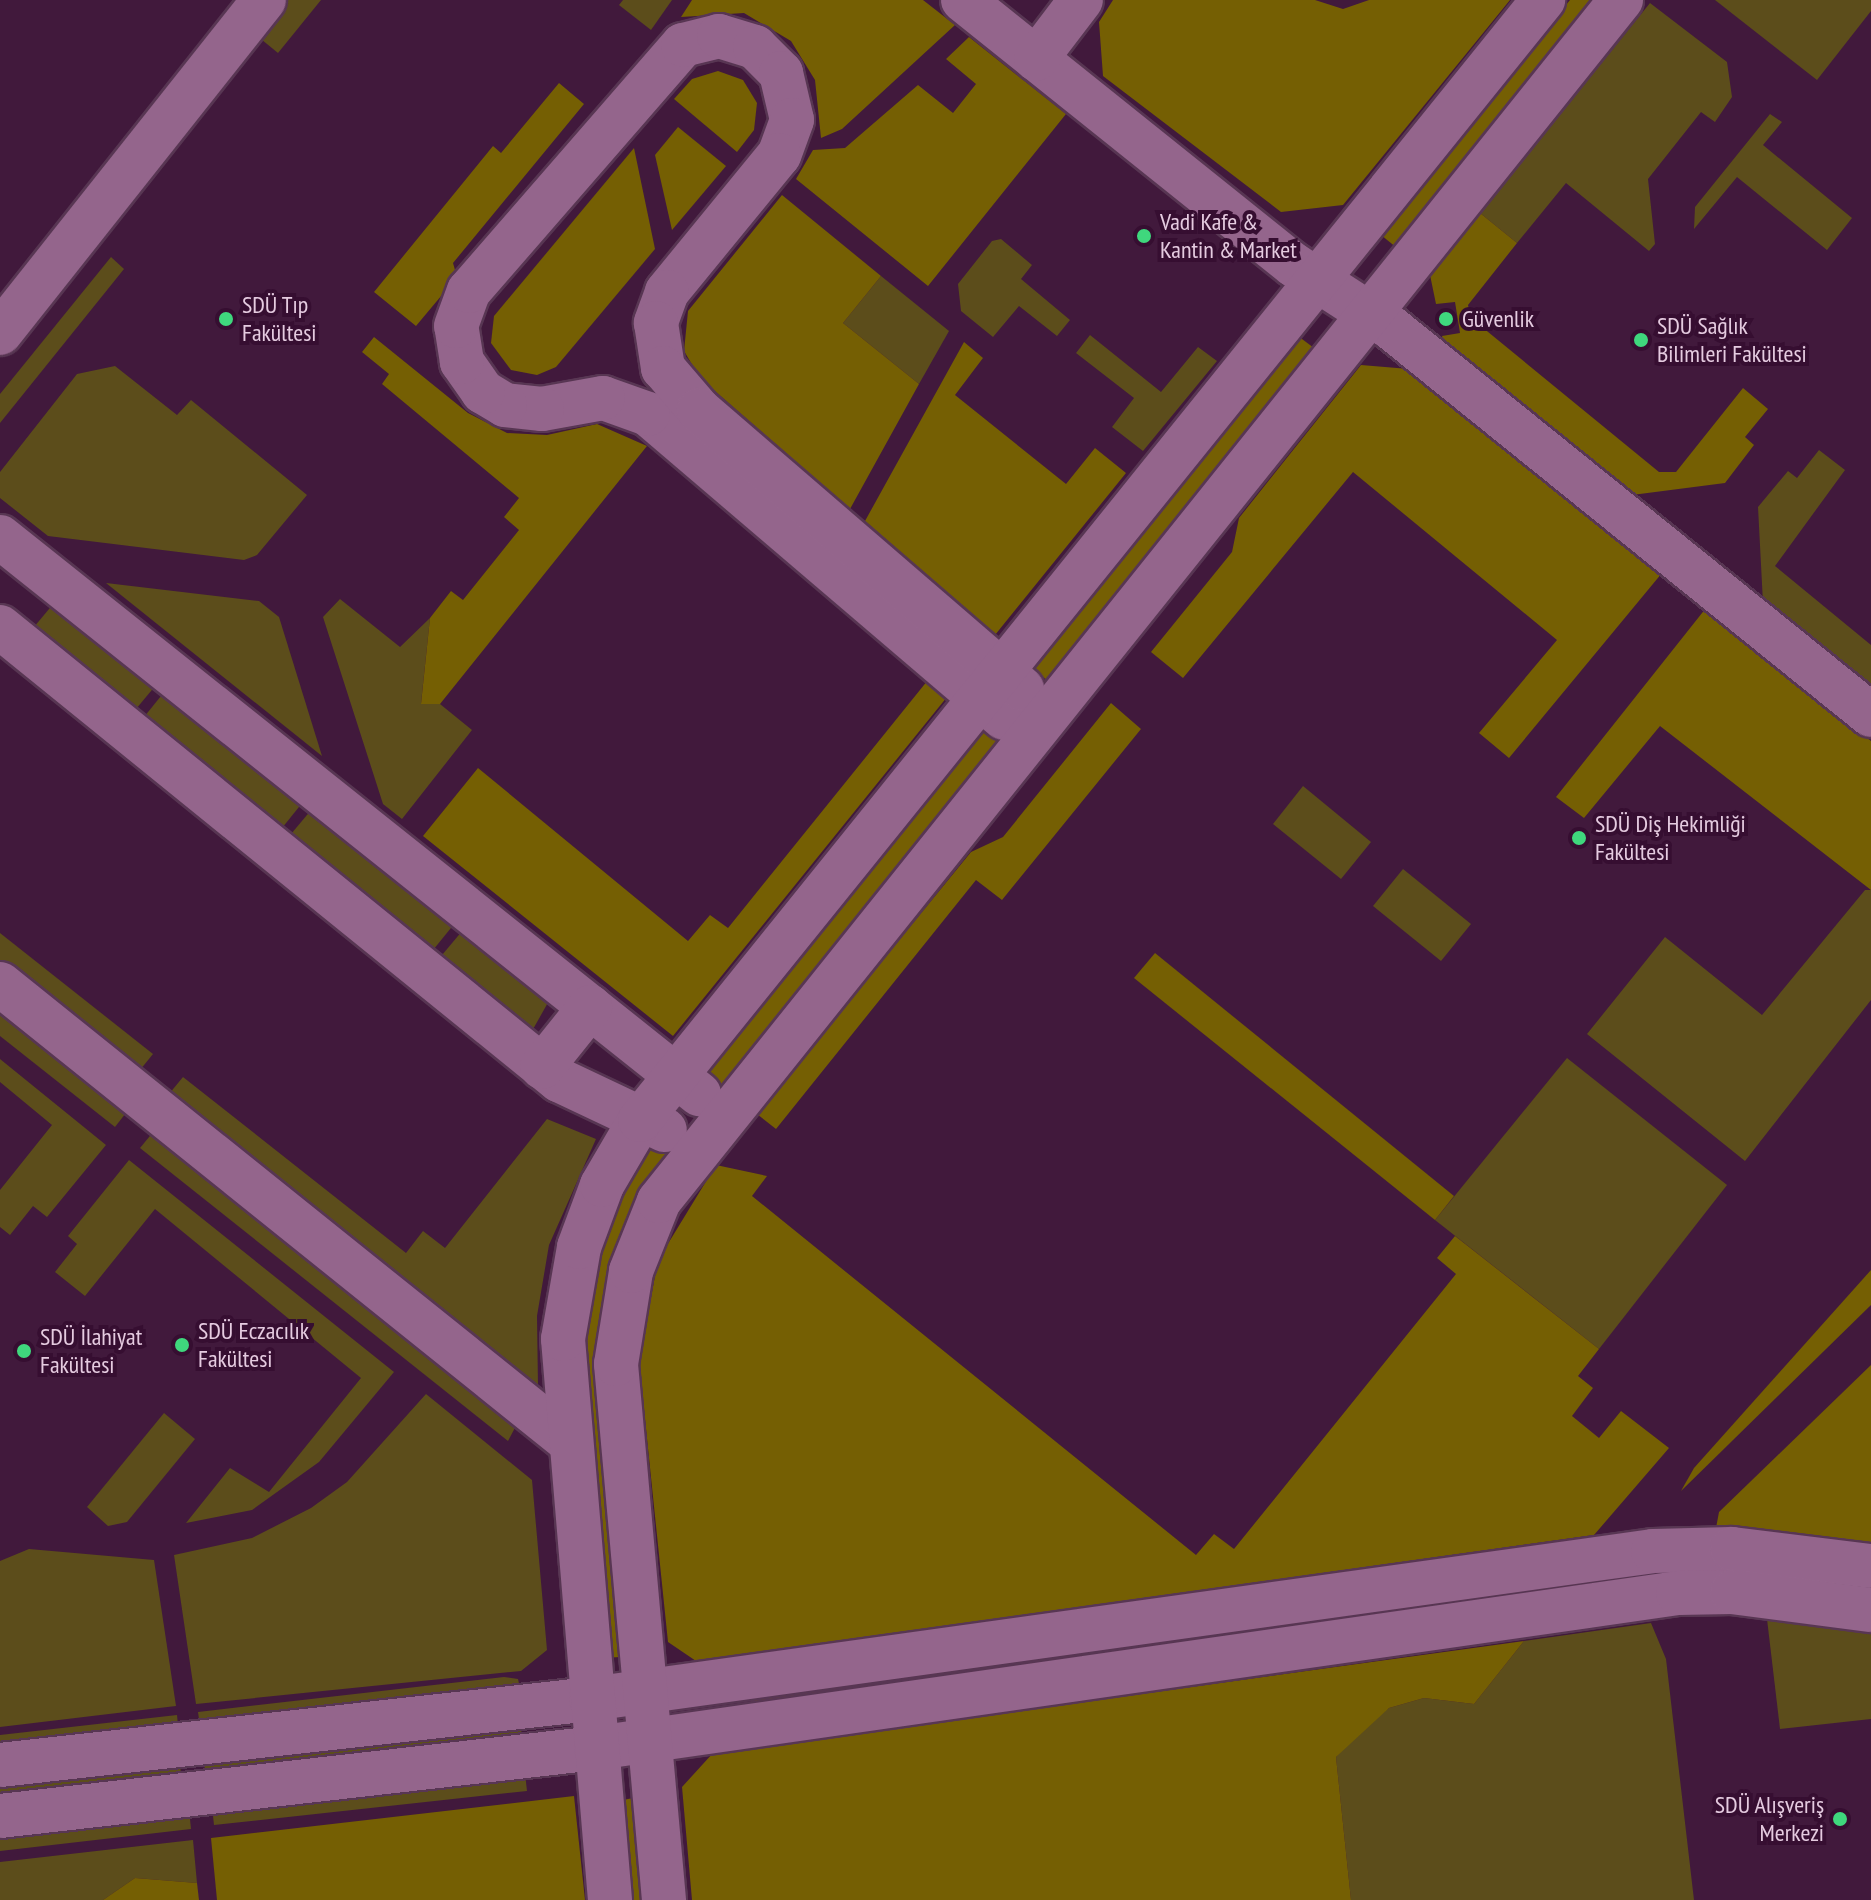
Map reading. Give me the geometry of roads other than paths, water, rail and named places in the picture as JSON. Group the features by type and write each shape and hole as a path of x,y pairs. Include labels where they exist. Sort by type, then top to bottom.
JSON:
{"street":[{"path":"0,333 264,0"},
{"path":"963,0 1317,280 1370,312 1871,715"},
{"path":"1036,59 1081,0"},
{"path":"610,1900 568,1440 563,1339 574,1268 602,1185 640,1120 1543,0"},
{"path":"664,1900 643,1692 617,1345 643,1235 712,1127 1621,0"},
{"path":"991,685 692,404 659,358 656,323 667,292 779,155 792,120 781,73 755,47 731,38 694,40 663,59 469,291 459,313 462,362 494,399 529,410 590,397 627,403 661,423 1038,725"},
{"path":"627,403 659,358"},
{"path":"0,537 677,1076 712,1127"},
{"path":"0,627 542,1067 640,1120 712,1127"},
{"path":"0,984 568,1440"},
{"path":"542,1067 590,1007"},
{"path":"0,1765 591,1699 1653,1551 1732,1549 1871,1566"},
{"path":"0,1816 596,1748 1678,1593 1732,1592 1871,1610"}],"place":[{"name":"Vadi Kafe & Kantin & Market","path":"1144,236"},
{"name":"SDÜ Tıp Fakültesi","path":"226,319"},
{"name":"Güvenlik","path":"1446,319"},
{"name":"SDÜ Sağlık Bilimleri Fakültesi","path":"1641,340"},
{"name":"SDÜ Diş Hekimliği Fakültesi","path":"1579,838"},
{"name":"SDÜ Eczacılık Fakültesi","path":"182,1345"},
{"name":"SDÜ İlahiyat Fakültesi","path":"24,1351"},
{"name":"SDÜ Alışveriş Merkezi","path":"1840,1819"}]}
